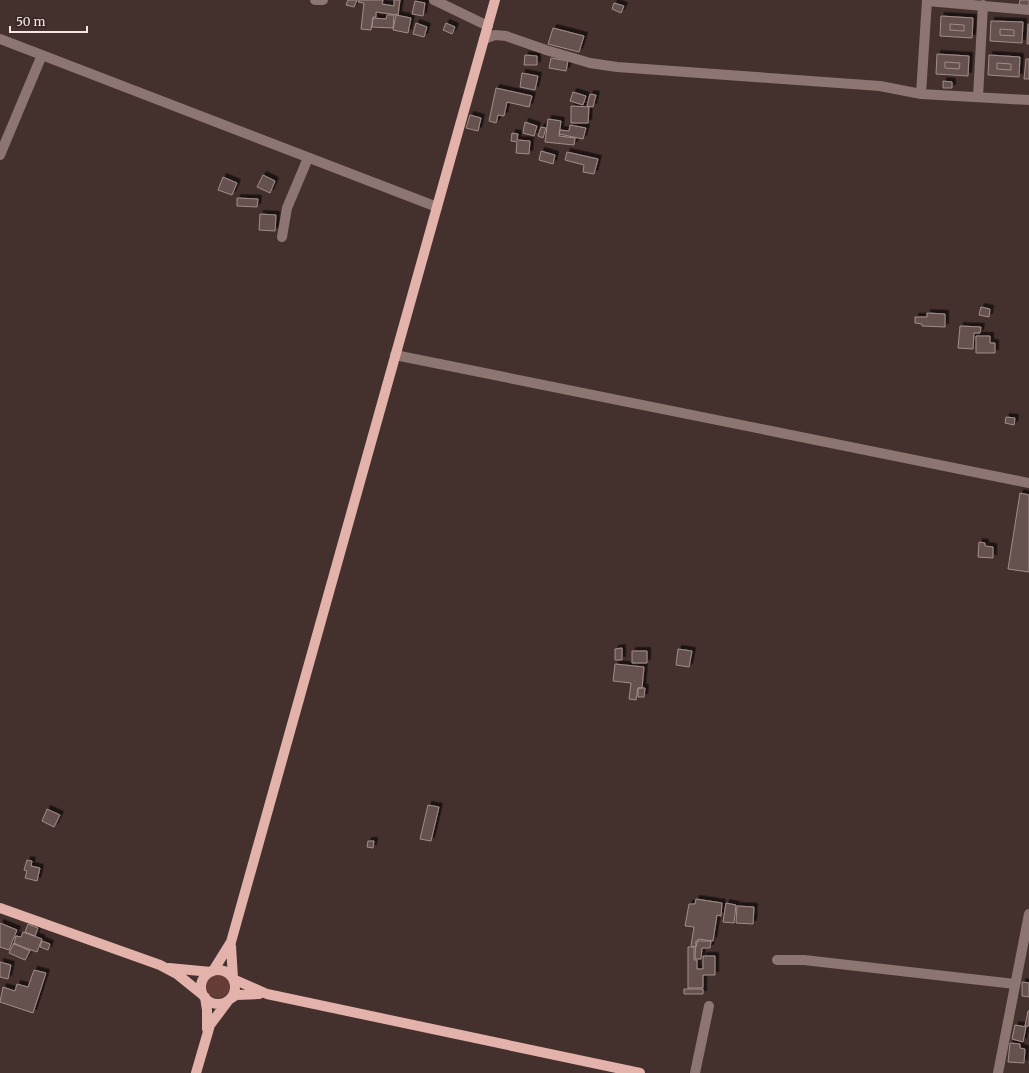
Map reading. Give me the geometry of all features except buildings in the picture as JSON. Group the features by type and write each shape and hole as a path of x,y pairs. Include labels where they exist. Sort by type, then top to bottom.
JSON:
{"main road":[{"path":"196,1073 210,1025 235,990 230,959 231,942 495,0"},
{"path":"0,908 160,965 178,969 224,971 233,979 268,994 608,1070 640,1073"},
{"path":"207,1033 207,1010 202,982 212,971 231,942"},
{"path":"160,965 177,974 213,1003 223,1003 236,995 268,994"}],"street":[{"path":"315,0 323,0"},
{"path":"434,0 488,26"},
{"path":"921,94 927,1 1029,10"},
{"path":"978,97 983,5"},
{"path":"484,39 495,36 506,36 590,63 617,67 880,86 921,94 1029,100"},
{"path":"0,39 437,207"},
{"path":"0,155 42,55"},
{"path":"282,237 287,208 308,158"},
{"path":"395,355 1029,483"},
{"path":"998,1073 1029,914"},
{"path":"777,960 804,960 1015,984"},
{"path":"695,1073 709,1006"}],"shaded area":[{"path":"218,974 227,977 230,986 227,995 218,998 209,995 206,986 209,977"}]}
